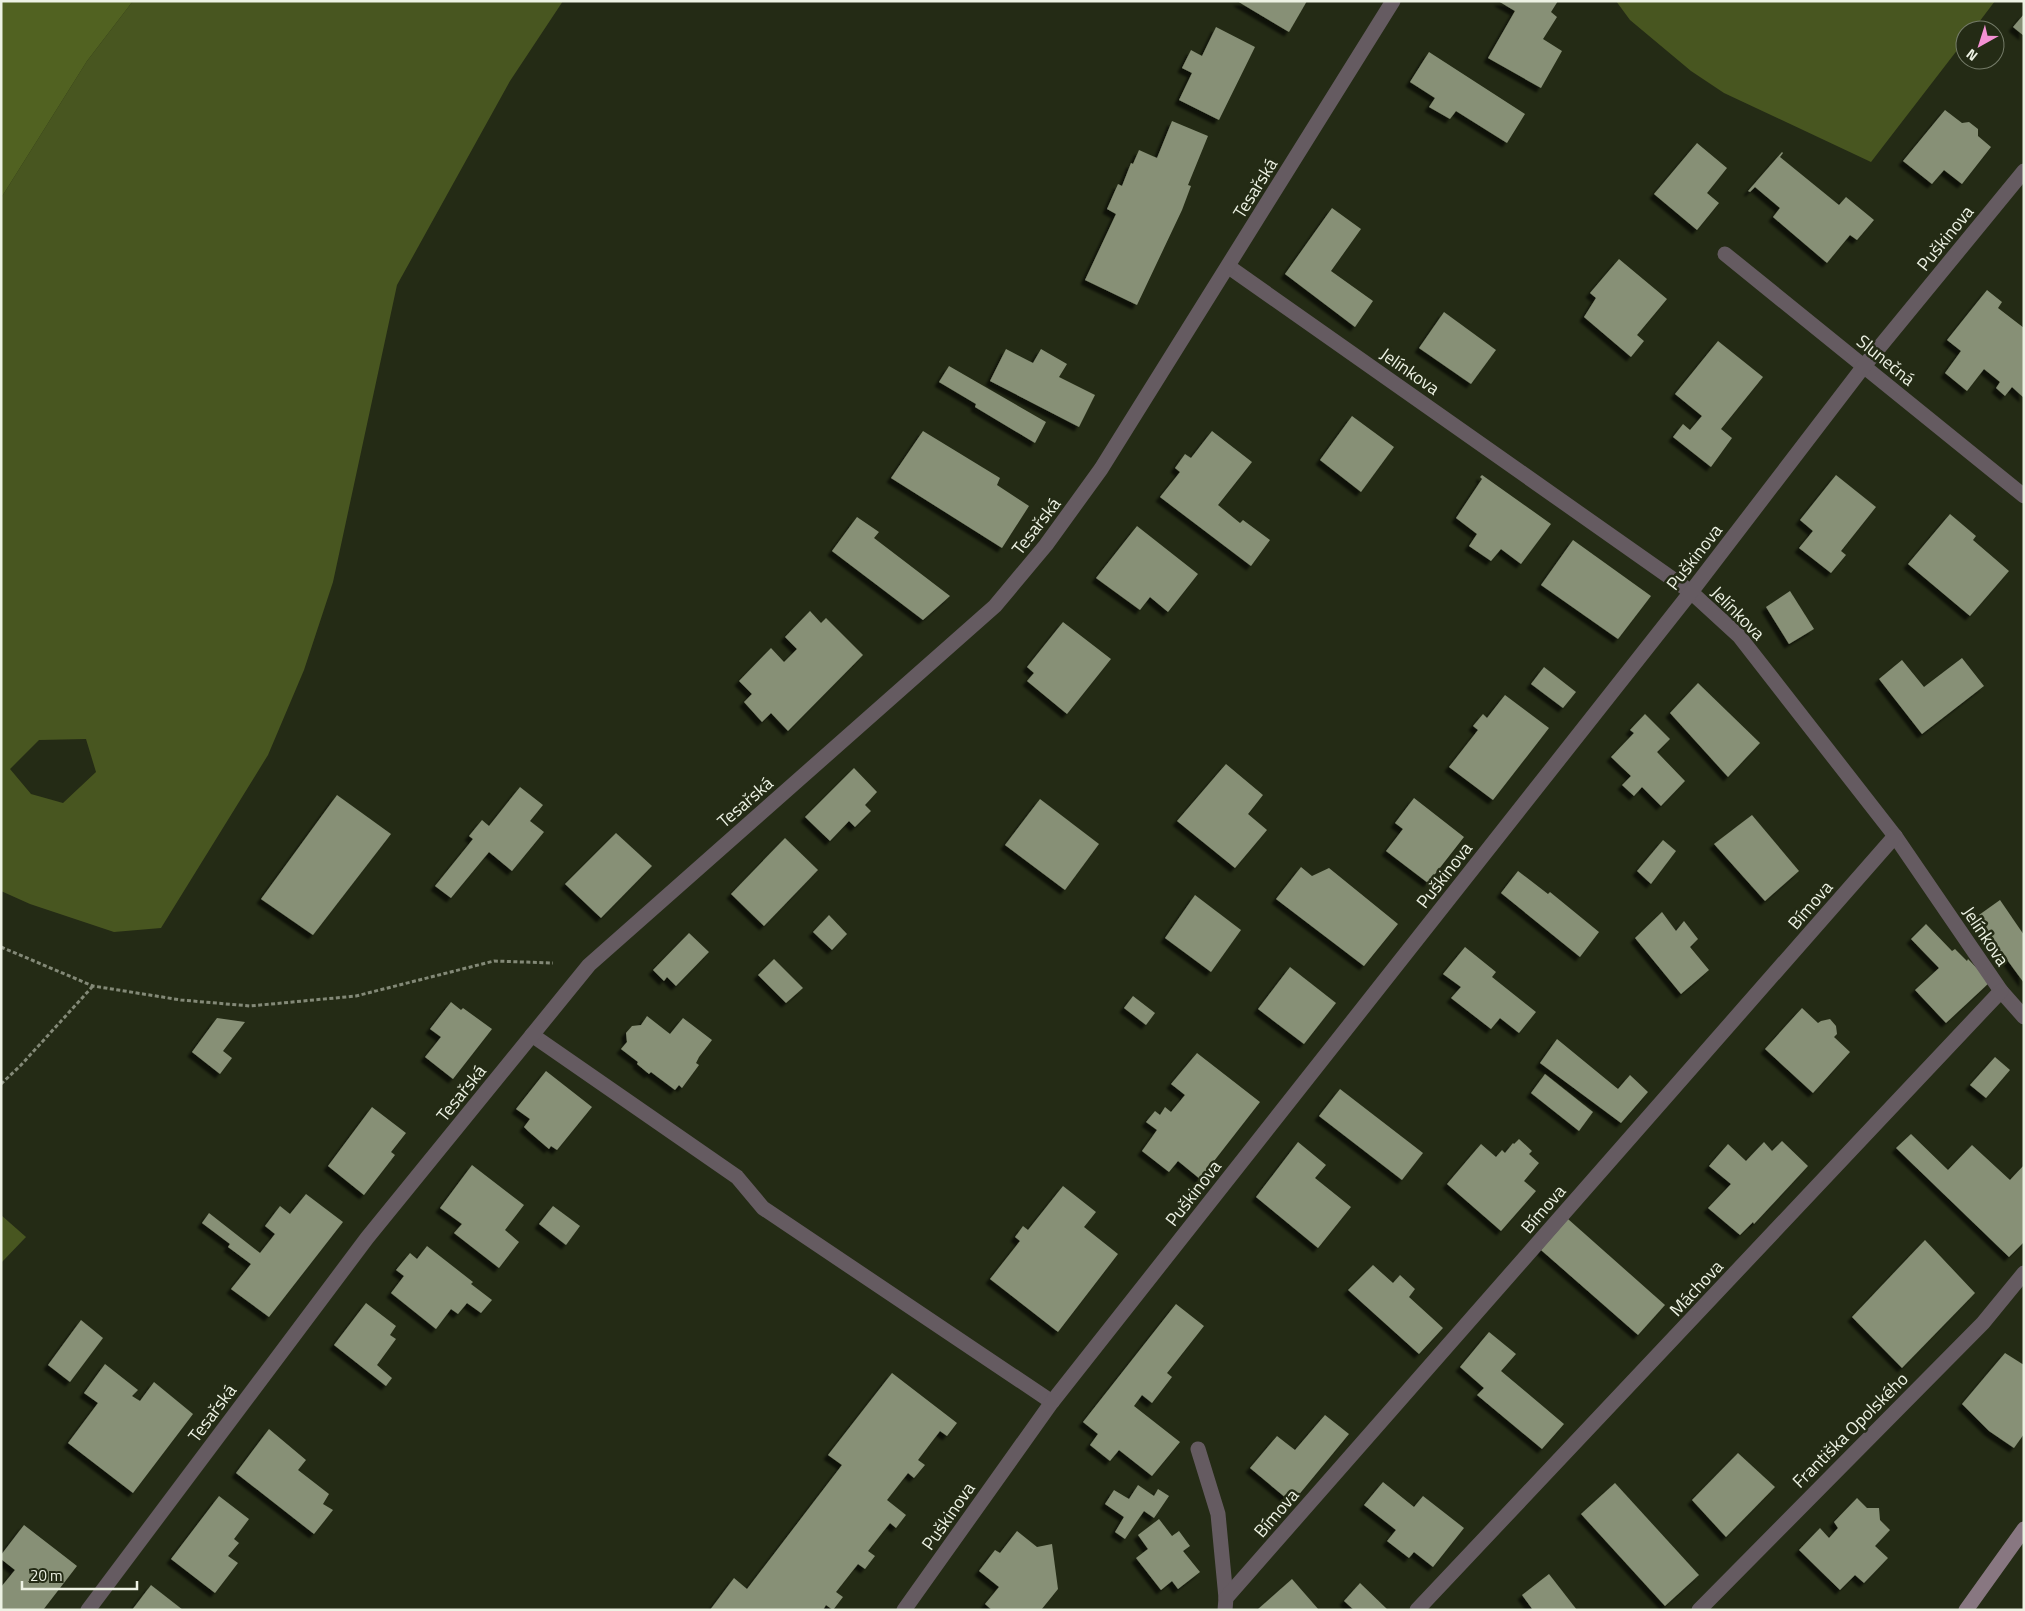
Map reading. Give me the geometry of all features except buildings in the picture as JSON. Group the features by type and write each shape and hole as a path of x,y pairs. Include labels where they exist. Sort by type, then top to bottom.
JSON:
{"main road":[{"path":"1966,1610 2024,1529"}],"street":[{"name":"Tesařská","path":"88,1610 367,1238 589,964 995,606 1046,545 1102,469 1393,1"},
{"name":"Puškinova","path":"904,1610 1052,1402 1691,592 1864,366 2024,171"},
{"name":"Slunečná","path":"1725,254 2024,496"},
{"name":"Jelínkova","path":"1229,267 1691,592 1738,636 1895,836 2001,991 2024,1017"},
{"name":"Bímova","path":"1226,1604 1895,836"},
{"name":"Máchova","path":"1417,1610 2001,991"},
{"path":"532,1036 737,1177 763,1208 1052,1402"},
{"name":"Františka Opolského","path":"1699,1610 1983,1323 2024,1273"},
{"path":"1198,1449 1218,1514 1226,1604"}],"path":[{"path":"1,947 93,986 181,1000 250,1006 356,996 494,961 589,964"},
{"path":"1,1084 21,1065 93,986"}],"green space":[{"path":"1,1 133,1 87,61 1,198"},
{"path":"133,1 563,1 510,81 397,285 333,582 304,670 268,755 161,928 114,932 30,904 1,891 1,198 87,61","holes":["86,739 96,772 63,803 31,794 10,769 39,740"]},
{"path":"1616,1 1995,1 1981,20 1955,20 1955,53 1871,162 1724,93 1691,71 1630,20"},
{"path":"1,1215 26,1237 1,1263"}]}
